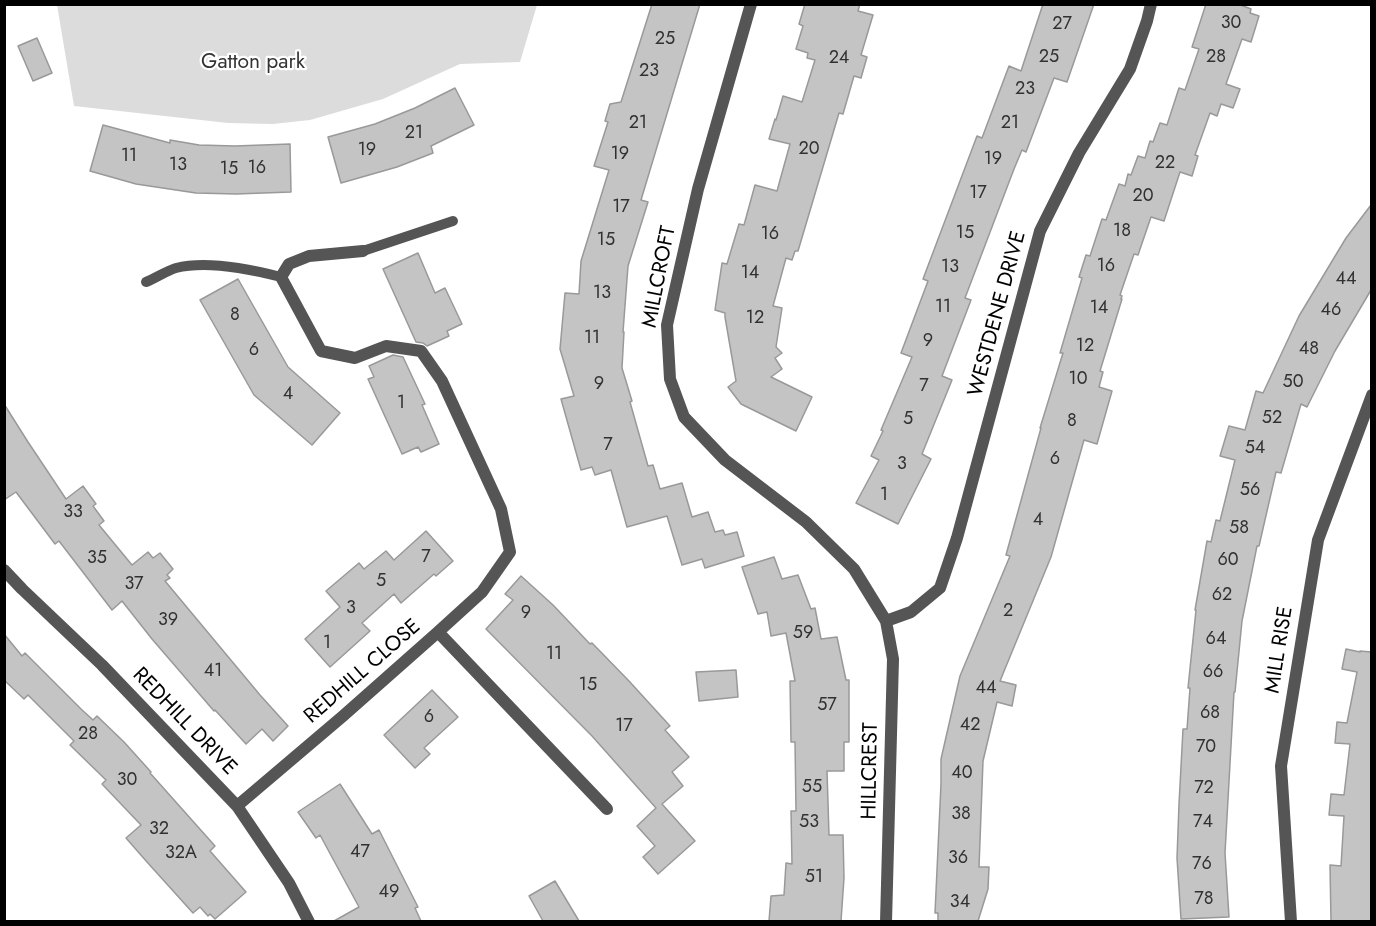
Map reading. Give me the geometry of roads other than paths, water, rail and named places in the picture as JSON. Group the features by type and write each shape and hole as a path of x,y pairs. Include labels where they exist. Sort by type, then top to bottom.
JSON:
{"street":[{"name":"MILLCROFT","path":"751,4 698,189 667,325 670,379 684,417 725,460 806,522 854,569 886,621"},
{"name":"WESTDENE DRIVE","path":"886,621 911,612 940,588 957,538 1040,231 1079,153 1130,69 1151,4"},
{"path":"363,251 309,256 289,264 280,277 321,351 355,358 386,346 421,351 442,381 501,509 510,552 482,591 438,632"},
{"name":"MILL RISE","path":"1291,921 1281,766 1318,540 1371,395"},
{"name":"REDHILL DRIVE","path":"4,570 102,665 237,806 289,883 309,921"},
{"name":"HILLCREST","path":"886,621 893,659 886,921"},
{"name":"REDHILL CLOSE","path":"237,806 438,632 607,809"}],"lane":[{"path":"363,251 453,221"},
{"path":"146,282 176,268 198,265 250,269 280,277"}],"park label":[{"name":"Gatton park","path":"253,63"}]}
